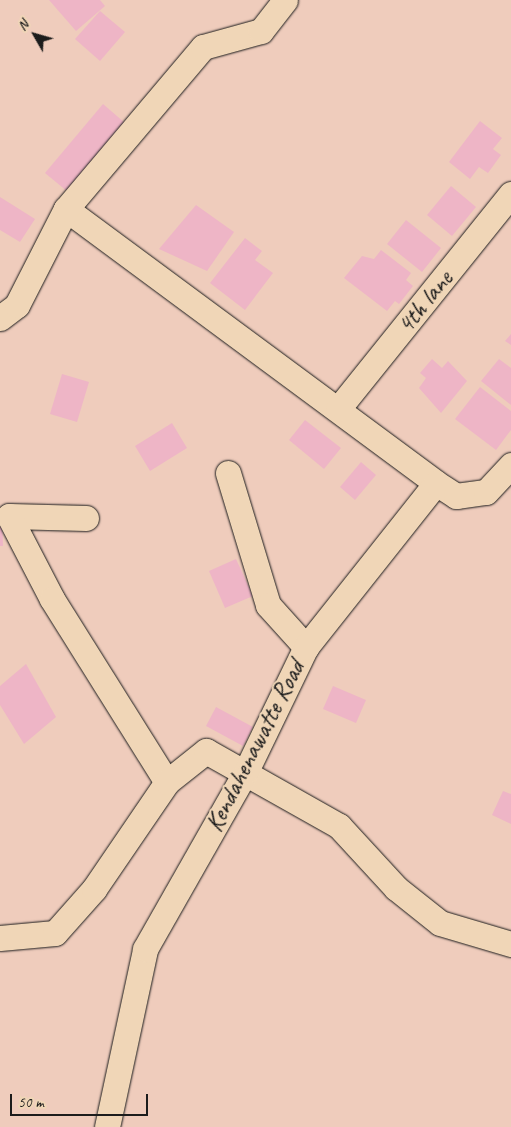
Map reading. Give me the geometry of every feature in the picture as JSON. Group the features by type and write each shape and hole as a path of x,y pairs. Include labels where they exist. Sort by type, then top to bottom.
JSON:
{"street":[{"path":"0,318 17,305 66,209 203,47 261,31 285,0"},
{"name":"4th lane","path":"338,409 511,194"},
{"path":"66,209 456,496 486,492 511,465"},
{"path":"228,473 268,605 306,647"},
{"name":"Kendahenawatte Road","path":"107,1127 145,949 246,771 306,647 436,482"},
{"path":"86,518 9,516 52,599 167,782"},
{"path":"0,938 55,933 94,889 167,782 206,752 246,771 338,826 396,888 440,923 511,944"}],"building":[{"path":"49,0 100,0 105,6 76,31"},
{"path":"100,11 125,32 100,61 75,39"},
{"path":"103,104 125,123 68,192 45,173"},
{"path":"480,121 502,138 493,149 501,155 488,173 479,167 470,179 449,162"},
{"path":"451,186 476,207 452,236 427,215"},
{"path":"0,197 35,219 20,242 0,230"},
{"path":"196,205 234,232 207,271 159,249"},
{"path":"406,220 441,248 422,272 387,244"},
{"path":"245,238 262,251 255,260 273,273 245,310 210,283"},
{"path":"381,250 411,273 406,280 413,286 399,304 395,301 387,311 344,278 362,256 374,259"},
{"path":"511,334 511,345 505,341"},
{"path":"432,359 442,368 448,361 467,381 441,413 419,388 426,378 420,373"},
{"path":"499,359 511,368 511,405 481,381"},
{"path":"62,374 89,382 77,422 50,414"},
{"path":"480,387 511,411 511,430 496,450 455,419"},
{"path":"305,420 341,448 324,469 289,440"},
{"path":"172,423 187,448 150,471 135,446"},
{"path":"361,462 376,475 355,500 340,487"},
{"path":"2,517 3,546 0,546 0,518"},
{"path":"236,559 253,596 225,608 209,571"},
{"path":"26,664 56,717 24,744 0,705 0,686"},
{"path":"333,686 366,700 356,723 323,709"},
{"path":"216,707 253,727 243,746 206,726"},
{"path":"503,791 511,794 511,824 492,815"}]}
